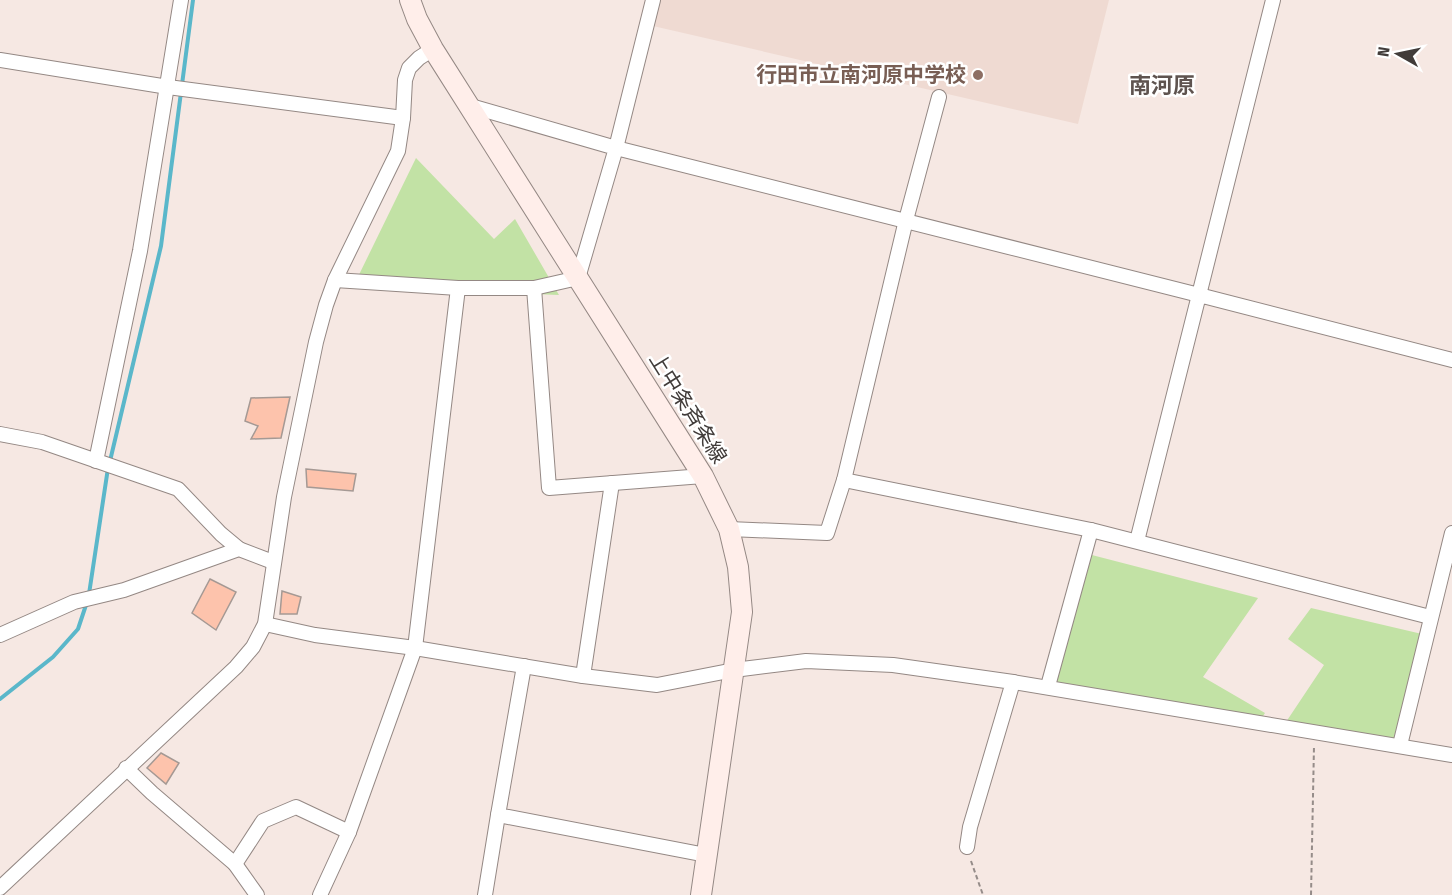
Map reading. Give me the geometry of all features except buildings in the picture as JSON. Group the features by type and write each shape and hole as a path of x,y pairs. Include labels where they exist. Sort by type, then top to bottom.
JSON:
{"main road":[{"name":"上中条斉条線","path":"410,0 433,50 704,476 729,529 738,567 742,612 701,895"}],"street":[{"path":"96,461 140,251 181,0"},
{"path":"335,280 458,288 534,288 578,278 615,148 653,0"},
{"path":"1137,541 1273,0"},
{"path":"0,888 236,667 253,647 265,624 273,562 292,455 316,342 335,280 398,150 405,80 409,68 419,58 433,50"},
{"path":"0,60 168,87 403,118"},
{"path":"729,529 827,533 844,480 906,220 939,97"},
{"path":"467,105 615,148 1452,360"},
{"path":"320,895 350,832 415,648 458,288"},
{"path":"534,288 549,488 704,476"},
{"path":"0,435 42,442 178,489 221,534 239,549 273,562"},
{"path":"844,480 1091,530 1430,617"},
{"path":"583,676 612,483"},
{"path":"1048,686 1091,530"},
{"path":"1400,746 1452,533"},
{"path":"0,635 74,602 124,590 239,549"},
{"path":"265,624 315,636 415,648 583,676 657,685 734,670 806,661 893,665 1048,686 1452,755"},
{"path":"485,895 524,666"},
{"path":"967,847 970,826 1013,682"},
{"path":"126,768 235,864 257,895"},
{"path":"235,864 263,820 296,807 350,832"},
{"path":"498,815 706,855"}],"path":[{"path":"1311,895 1315,731"},
{"path":"967,847 983,895"}],"shaded area":[{"name":"行田市立南河原中学校","path":"660,0 1109,0 1078,124 653,26"}],"green space":[{"path":"416,158 494,239 515,219 559,295 353,287"},
{"path":"1088,554 1258,598 1203,677 1265,713 1255,728 1052,693"},
{"path":"1311,608 1422,634 1391,748 1280,731 1324,665 1288,639"}],"waterway":[{"path":"110,461 161,246 193,0"},
{"path":"89,594 108,468"},
{"path":"0,699 53,657 78,629 87,602"}],"place":[{"name":"行田市立南河原中学校","path":"978,75"}],"district":[{"name":"南河原","path":"1162,85"}]}
